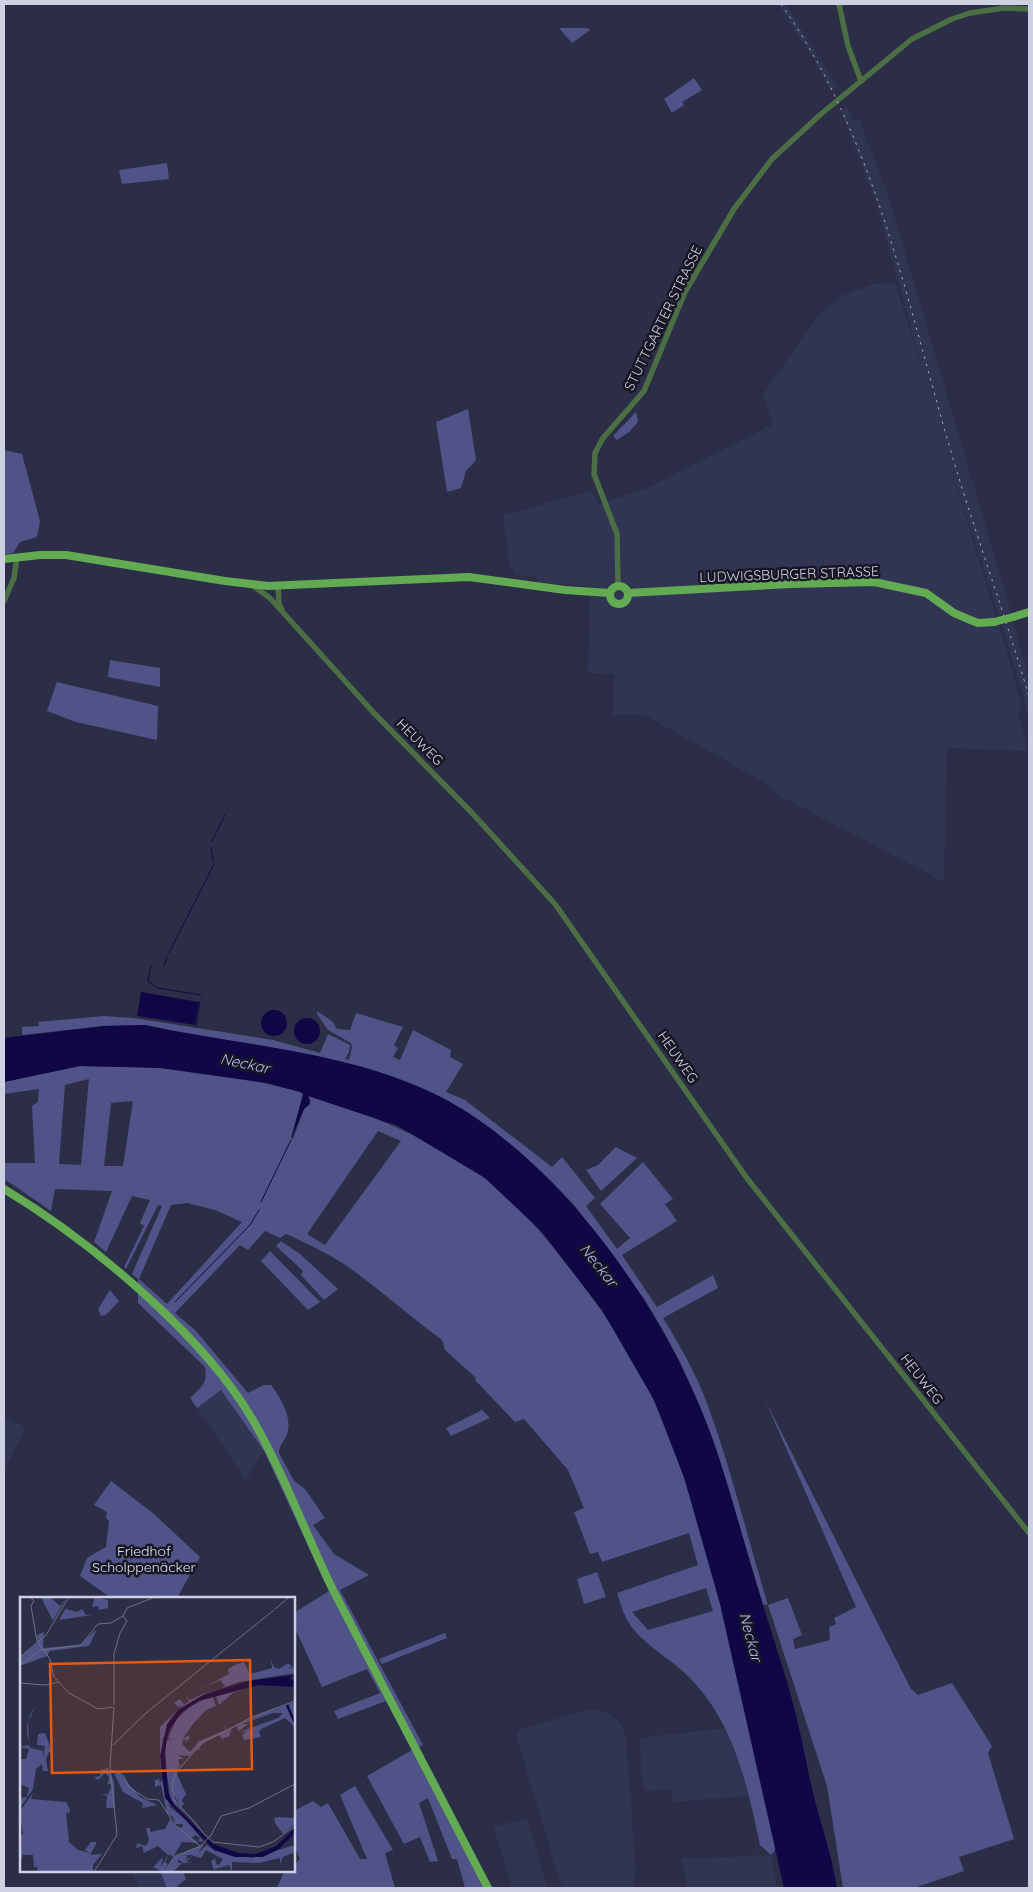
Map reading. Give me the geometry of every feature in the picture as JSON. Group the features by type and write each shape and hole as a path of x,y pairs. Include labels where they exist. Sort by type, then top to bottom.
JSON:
{"main road":[{"path":"4,559 66,555 250,584 278,586 416,578 483,578 566,590 609,593"},
{"name":"LUDWIGSBURGER STRASSE","path":"628,593 791,584 874,582 926,593 954,613 978,622 994,622 1029,612"},
{"path":"618,585 625,588 628,593 625,601 618,604 611,601 609,593 612,588 618,585"},
{"path":"4,1189 89,1248 132,1285 189,1338 247,1410 283,1478 313,1549 333,1590 488,1888"}],"street":[{"path":"839,4 848,46 862,81"},
{"name":"STUTTGARTER STRASSE","path":"618,585 617,534 594,474 594,458 598,446 644,391 685,292 734,209 772,159 912,39 952,19 989,9 1029,9"},
{"path":"4,601 14,578 17,557"},
{"name":"HEUWEG","path":"250,584 264,592 372,712 467,808 555,904 746,1177 1029,1533"},
{"path":"273,602 272,593 278,586"},
{"path":"278,586 278,604 283,614"}],"shaded area":[{"path":"778,4 786,4 837,87 831,91 814,60"},
{"path":"847,107 854,122 859,119 889,198 1011,612 999,616 945,449 1010,663 1021,704 1019,716 1027,748 1025,751 947,748 944,882 778,795 767,784 645,715 613,715 614,674 588,673 590,586 537,582 537,576 514,575 514,571 510,570 503,515 591,491 599,504 647,488 773,424 763,394 820,313 844,295 873,284 895,283 925,379 877,204 841,111"},
{"path":"1013,622 1029,678 1029,715 1002,625"},
{"path":"221,1390 264,1451 246,1480 197,1408"},
{"path":"4,1417 22,1425 25,1430 4,1471"},
{"path":"592,1709 609,1714 621,1724 626,1736 636,1874 632,1888 562,1888 516,1735 520,1729"},
{"path":"726,1728 738,1758 749,1796 672,1802 671,1789 646,1791 642,1782 640,1738"},
{"path":"527,1818 548,1888 512,1888 493,1827"},
{"path":"771,1855 777,1888 688,1888 681,1859"},
{"path":"131,1872 160,1872 167,1888 139,1888"}],"green space":[{"path":"559,28 588,28 590,30 572,43"},
{"path":"694,78 702,90 682,102 684,105 672,113 664,99"},
{"path":"167,163 169,179 122,184 119,170"},
{"path":"468,409 476,460 466,471 461,488 447,492 436,422"},
{"path":"636,412 638,422 629,432 617,440 613,436"},
{"path":"4,450 22,454 40,521 37,537 20,542 13,553 4,555"},
{"path":"110,660 160,668 160,687 108,677"},
{"path":"57,682 158,706 157,740 76,722 47,711"},
{"path":"317,1011 333,1022 337,1029 350,1030 356,1013 403,1027 394,1045 398,1048 393,1057 400,1060 413,1030 451,1050 450,1057 463,1064 446,1092 465,1100 552,1167 562,1157 595,1198 586,1206 617,1249 630,1238 600,1204 643,1162 673,1199 665,1204 677,1221 622,1255 657,1307 713,1275 718,1288 663,1318 694,1374 713,1419 768,1605 763,1604 715,1445 680,1362 664,1332 645,1300 575,1206 549,1179 493,1130 443,1098 348,1064 300,1053 204,1038 145,1025 104,1026 22,1035 22,1027 39,1026 38,1022 104,1016 134,1018 273,1040 320,1053 328,1034 350,1045 345,1059 349,1060 351,1043 328,1030 317,1014"},
{"path":"80,1066 150,1067 195,1071 248,1080 304,1094 291,1137 293,1139 304,1109 311,1101 308,1095 377,1119 441,1150 483,1177 507,1197 541,1232 617,1333 646,1384 676,1455 711,1566 726,1622 776,1849 771,1855 760,1845 744,1777 728,1734 717,1713 688,1676 638,1635 625,1615 617,1593 698,1565 689,1533 602,1562 598,1552 590,1554 574,1512 584,1508 568,1470 524,1419 515,1422 475,1380 476,1378 445,1350 442,1340 354,1271 329,1255 295,1238 286,1234 280,1238 265,1231 248,1250 240,1245 175,1313 196,1331 248,1393 264,1385 271,1385 281,1401 288,1418 288,1424 287,1433 279,1453 294,1481 305,1489 325,1518 313,1525 334,1554 369,1575 340,1590 423,1745 415,1749 486,1888 465,1888 457,1859 452,1859 428,1798 419,1803 438,1861 430,1862 420,1837 404,1844 367,1776 412,1750 386,1701 338,1719 334,1711 380,1693 367,1669 322,1687 295,1628 295,1612 329,1591 264,1451 221,1390 197,1408 190,1398 204,1381 205,1367 138,1303 138,1279 132,1274 162,1206 158,1205 126,1269 124,1267 144,1226 140,1223 150,1200 132,1196 106,1252 94,1242 112,1191 55,1189 51,1211 6,1180 5,1187 4,1163 35,1163 32,1106 38,1102 39,1089 4,1094 4,1082","holes":["89,1079 81,1165 59,1164 65,1085","133,1101 123,1166 104,1166 111,1103","378,1131 401,1141 325,1245 307,1234","187,1203 215,1210 242,1222 167,1304 139,1279 171,1205","706,1588 713,1611 648,1630 632,1612"]},
{"path":"616,1147 637,1158 601,1191 586,1170 598,1165"},
{"path":"281,1241 300,1254 338,1289 324,1300 301,1275 303,1271 276,1246"},
{"path":"270,1251 320,1302 308,1310 261,1261"},
{"path":"110,1290 119,1301 106,1315 101,1316 98,1309"},
{"path":"765,1400 911,1689 918,1695 952,1683 992,1746 988,1753 1014,1839 959,1857 964,1871 914,1888 843,1888 827,1786 768,1605 788,1598 802,1635 793,1639 795,1649 830,1640 829,1627 836,1624 834,1618 856,1607"},
{"path":"482,1410 490,1418 451,1436 446,1428"},
{"name":"Friedhof Scholppenäcker","path":"111,1481 154,1514 200,1557 178,1597 110,1597 80,1576 87,1558 106,1547 109,1521 106,1518 107,1512 94,1505"},
{"path":"597,1572 606,1597 584,1604 577,1579"},
{"path":"445,1633 447,1638 382,1664 379,1659"},
{"path":"355,1786 393,1850 385,1853 395,1888 277,1888 285,1872 295,1872 295,1864 300,1859 295,1847 295,1810 313,1801 321,1807 328,1803 360,1859 367,1859 340,1795"},
{"path":"160,1872 183,1872 186,1879 175,1888 167,1888"}],"water":[{"path":"141,992 199,1002 195,1025 137,1016"},
{"path":"274,1010 283,1014 287,1023 283,1032 274,1036 265,1032 261,1023 265,1014"},
{"path":"307,1018 316,1022 320,1031 316,1040 307,1044 298,1040 294,1031 298,1022"},
{"name":"Neckar","path":"145,1025 296,1052 371,1069 441,1097 486,1125 529,1161 570,1202 608,1248 642,1296 671,1346 696,1397 715,1446 791,1697 837,1888 784,1888 720,1604 684,1477 654,1400 602,1310 542,1232 485,1178 398,1126 308,1096 310,1104 304,1109 291,1139 303,1094 300,1092 267,1083 160,1068 80,1066 4,1082 4,1038 104,1026"}],"waterway":[{"path":"212,841 225,815"},
{"path":"211,848 213,860"},
{"path":"169,953 214,864"},
{"path":"164,966 167,957"},
{"path":"151,966 148,981 158,988 201,995"},
{"path":"196,1027 200,1002"},
{"path":"261,1202 291,1140"},
{"path":"175,1302 250,1225 259,1210"}],"railway":[{"path":"781,4 812,54 839,105 862,159 882,214 900,269 957,471 1029,697"}]}
